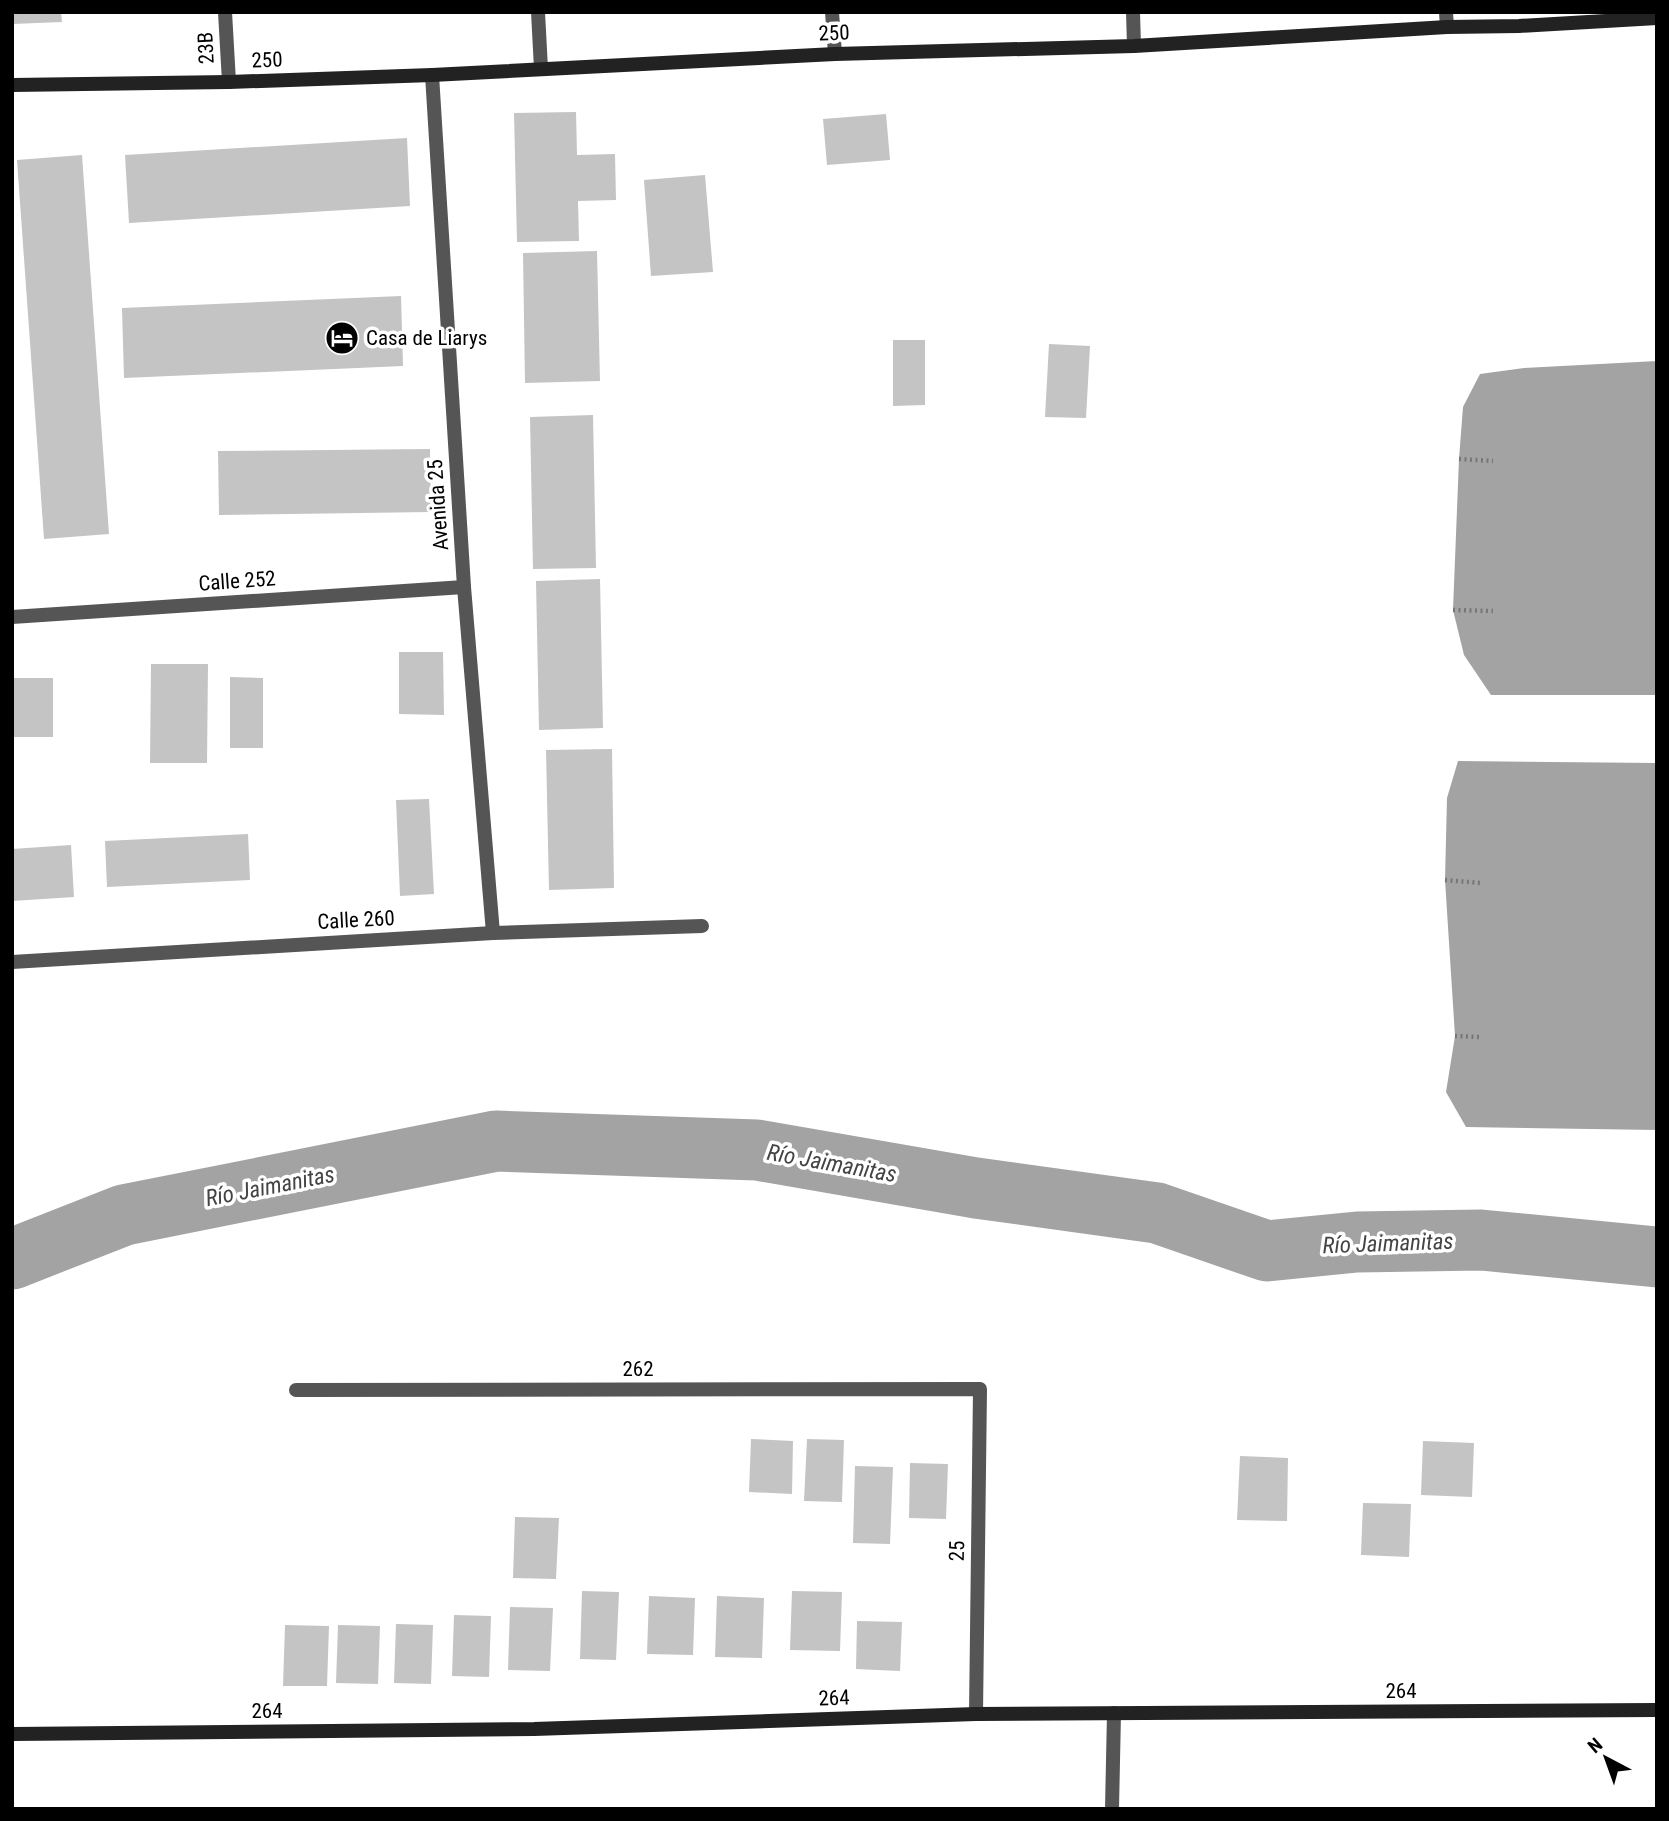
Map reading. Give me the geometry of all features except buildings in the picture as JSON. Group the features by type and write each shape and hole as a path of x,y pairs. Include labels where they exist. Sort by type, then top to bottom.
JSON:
{"main road":[{"name":"250","path":"12,85 229,82 432,75 835,54 1134,46 1446,20 1519,26 1657,18"},
{"name":"264","path":"12,1734 534,1729 975,1714 1657,1710"}],"street":[{"name":"23B","path":"225,12 229,82"},
{"path":"538,12 541,69"},
{"path":"832,12 835,54"},
{"path":"1133,12 1134,46"},
{"name":"Avenida 25","path":"432,75 464,587 493,933"},
{"name":"Calle 252","path":"12,617 464,587"},
{"name":"Calle 260","path":"12,962 493,933 702,926"},
{"name":"262","path":"296,1390 980,1389"},
{"name":"25","path":"975,1714 980,1389"},
{"path":"1112,1809 1114,1713"}],"path":[{"path":"1459,459 1493,461"},
{"path":"1452,610 1493,611"},
{"path":"1445,880 1480,883"},
{"path":"1455,1035 1480,1037"}],"shaded area":[{"path":"1657,361 1657,695 1491,695 1464,655 1453,610 1463,407 1480,374 1524,368"},
{"path":"1458,761 1657,763 1657,1130 1466,1127 1446,1092 1455,1036 1445,880 1447,798"}],"waterway":[{"name":"Río Jaimanitas","path":"12,1259 124,1215 496,1141 757,1150 976,1188 1157,1213 1267,1251 1357,1242 1481,1240 1657,1257"}],"place":[{"name":"Casa de Liarys","path":"342,338"}]}
